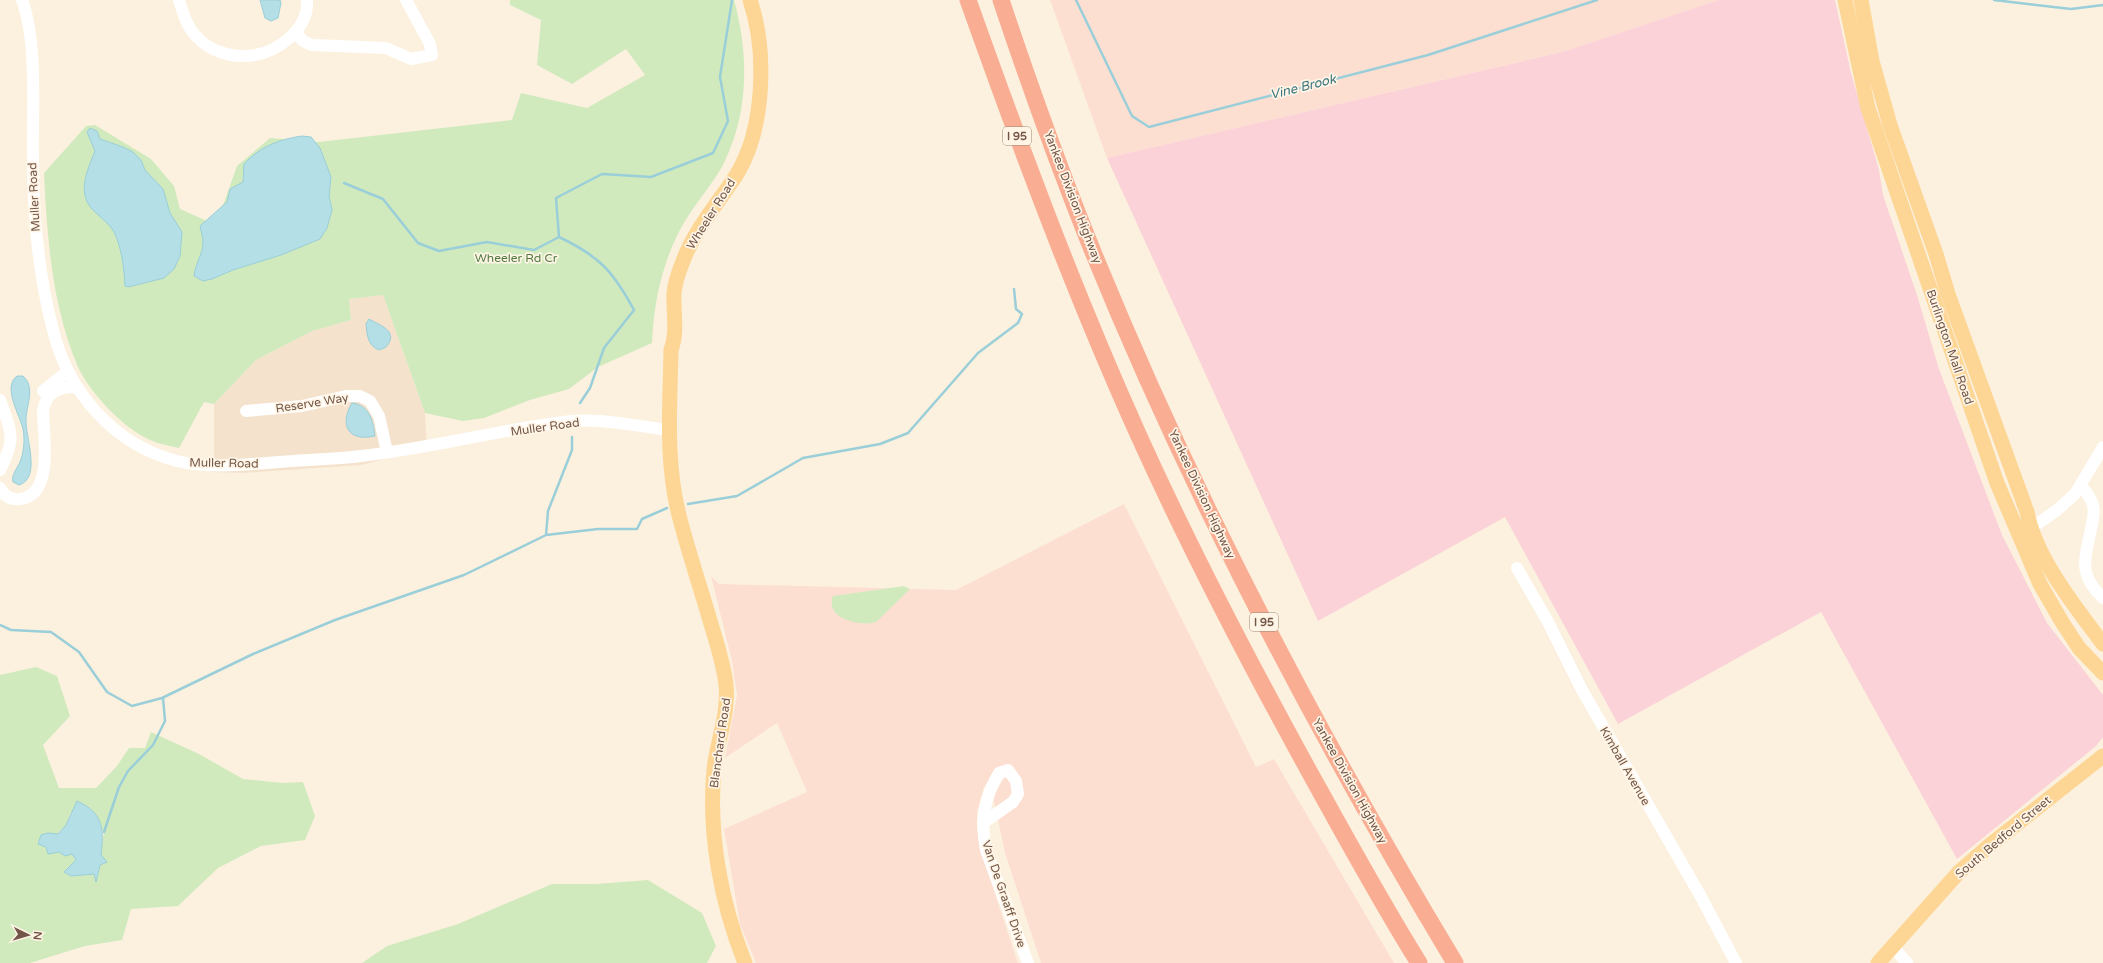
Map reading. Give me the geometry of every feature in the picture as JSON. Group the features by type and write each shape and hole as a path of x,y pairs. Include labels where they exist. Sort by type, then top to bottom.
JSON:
{"highway":[{"name":"I 95","path":"968,0 1021,147 1087,314 1158,476 1232,627 1294,744 1419,963"},
{"name":"Yankee Division Highway","path":"1001,0 1060,168 1090,244 1135,351 1196,484 1257,608 1300,690 1402,875 1455,963"}],"main road":[{"name":"Wheeler Road","path":"670,430 671,350 674,341 674,293 678,276 691,244 744,161 756,115 761,59 759,36 750,0"},
{"name":"Burlington Mall Road","path":"1845,0 1852,39 1868,108 1987,457 2024,532 2103,644"},
{"name":"Burlington Mall Road","path":"1861,0 1872,61 1890,125 1936,254 1948,294 2027,512 2024,532 2040,584 2062,622 2098,669 2103,684"},
{"name":"Blanchard Road","path":"670,430 671,465 680,519 718,646 725,676 727,696 725,715 715,761 713,780 714,833 728,916 745,963"},
{"name":"South Bedford Street","path":"1880,962 1959,872 1990,845 2102,756"}],"street":[{"name":"Muller Road","path":"22,0 28,19 32,51 33,177 36,242 47,306 58,348 67,372 76,387 95,410 122,436 145,449 178,461 211,465 360,456 564,422 609,422 670,430"},
{"path":"179,0 188,25 197,38 218,51 233,56 249,56 263,52 284,42 295,32 306,14 306,0"},
{"path":"295,32 303,41 312,45 386,48 411,59 432,55 430,44 406,0"},
{"path":"44,443 36,422 35,412 37,402 46,387 67,372"},
{"path":"0,488 5,495 13,498 25,498 32,492 44,473 46,458 43,411 48,397 57,389 76,387"},
{"name":"Reserve Way","path":"246,411 302,406 346,396 360,396 370,401 379,416 387,452"},
{"path":"0,400 10,428 11,441 9,451 0,470"},
{"path":"2024,532 2057,510 2075,494 2103,447"},
{"path":"2080,485 2091,500 2094,511 2085,565 2086,575 2094,590 2103,598"},
{"name":"Kimball Avenue","path":"1517,568 1548,622 1582,690 1700,895 1736,963"},
{"name":"Van De Graaff Drive","path":"983,824 986,850 1028,963"},
{"path":"1892,947 1907,963"}],"shaded area":[{"path":"1050,0 1718,0 1562,52 1107,158"},
{"path":"1718,0 1835,0 1851,73 1879,170 1883,195 1917,295 1939,369 2002,535 2047,623 2103,695 2103,737 2096,746 1957,859 1821,612 1618,724 1505,517 1318,621 1107,158 1562,52"},
{"path":"383,295 425,413 427,451 408,453 361,465 243,473 211,472 214,458 214,404 256,360 312,331 351,320 349,299"},
{"path":"1124,504 1256,767 1274,759 1394,963 1041,963 1005,853 993,796 1005,777 1000,766 984,787 977,812 977,830 983,858 1018,963 756,963 740,924 724,829 807,792 777,723 725,758 737,695 732,661 711,576 719,584 956,590"}],"green space":[{"name":"Wheeler Rd Cr","path":"510,0 734,0 739,20 744,62 744,83 738,124 724,163 685,221 677,235 665,265 655,311 652,343 598,367 569,389 530,400 484,418 463,421 425,413 383,295 349,299 351,320 312,331 256,360 214,404 204,402 179,448 150,440 129,427 108,409 83,377 69,344 62,320 52,272 47,222 44,173 86,126 95,125 151,159 174,186 180,209 216,225 237,166 270,138 319,142 512,120 521,93 587,108 645,75 626,49 572,84 537,65 541,20 510,5"},
{"path":"904,586 910,589 876,622 862,623 846,620 839,616 834,610 832,604 833,596"},
{"path":"36,667 57,676 70,716 43,745 59,788 96,788 117,766 129,748 145,748 151,732 199,754 243,779 283,783 303,782 315,816 305,840 261,846 218,868 178,906 131,909 122,940 85,946 30,963 0,963 0,675","holes":["71,812 104,832 96,880 94,874 83,874 72,854 65,856 60,852 48,854 46,847 48,833 57,834 66,825"]},
{"path":"648,880 702,913 716,946 707,963 362,963 387,946 458,924 552,884 596,884"}],"water":[{"path":"260,0 280,0 281,3 278,18 271,21 265,18"},
{"path":"90,128 97,131 100,139 133,152 141,160 145,170 163,189 170,213 182,232 180,256 174,269 164,278 128,287 125,286 122,259 115,234 94,211 85,197 84,190 86,174 95,151 87,132"},
{"path":"302,136 311,137 320,148 331,177 329,196 332,210 327,228 320,239 281,255 233,270 212,279 203,281 194,276 203,246 200,226 227,202 230,189 243,182 244,164 263,148 286,139"},
{"path":"369,319 382,326 389,333 391,337 386,347 379,350 370,343 366,324"},
{"path":"17,376 23,376 27,380 30,391 26,415 26,427 31,456 31,466 30,474 26,481 19,485 13,482 13,479 20,462 24,441 23,429 13,401 11,387"},
{"path":"352,403 358,404 369,414 373,424 375,436 358,436 352,434 348,430 346,418"},
{"path":"77,801 93,811 102,830 101,855 107,862 100,865 96,882 94,874 71,876 64,872 76,860 72,854 65,856 59,852 48,854 46,847 38,844 41,835 48,833 58,834 66,825"}],"waterway":[{"path":"559,237 556,198 602,174 651,177 713,153 728,121 720,77 732,0"},
{"name":"Vine Brook","path":"1076,0 1132,116 1149,127 1428,55 1597,0"},
{"path":"1994,0 2071,9 2103,5"},
{"path":"344,183 383,199 418,243 439,251 487,242 534,250 559,237"},
{"path":"559,237 585,251 604,266 619,285 634,310 604,348 590,388 580,403"},
{"path":"688,504 737,496 803,458 880,444 908,433 978,353 1018,323 1022,314 1016,309 1014,289"},
{"path":"546,535 548,511 572,450 572,437"},
{"path":"0,625 11,630 51,632 79,652 107,692 132,706 162,698 253,654 335,620 464,575 546,535 598,529 637,529 642,519 667,508"},
{"path":"104,832 119,787 128,771 153,745 165,721 163,698"}]}
